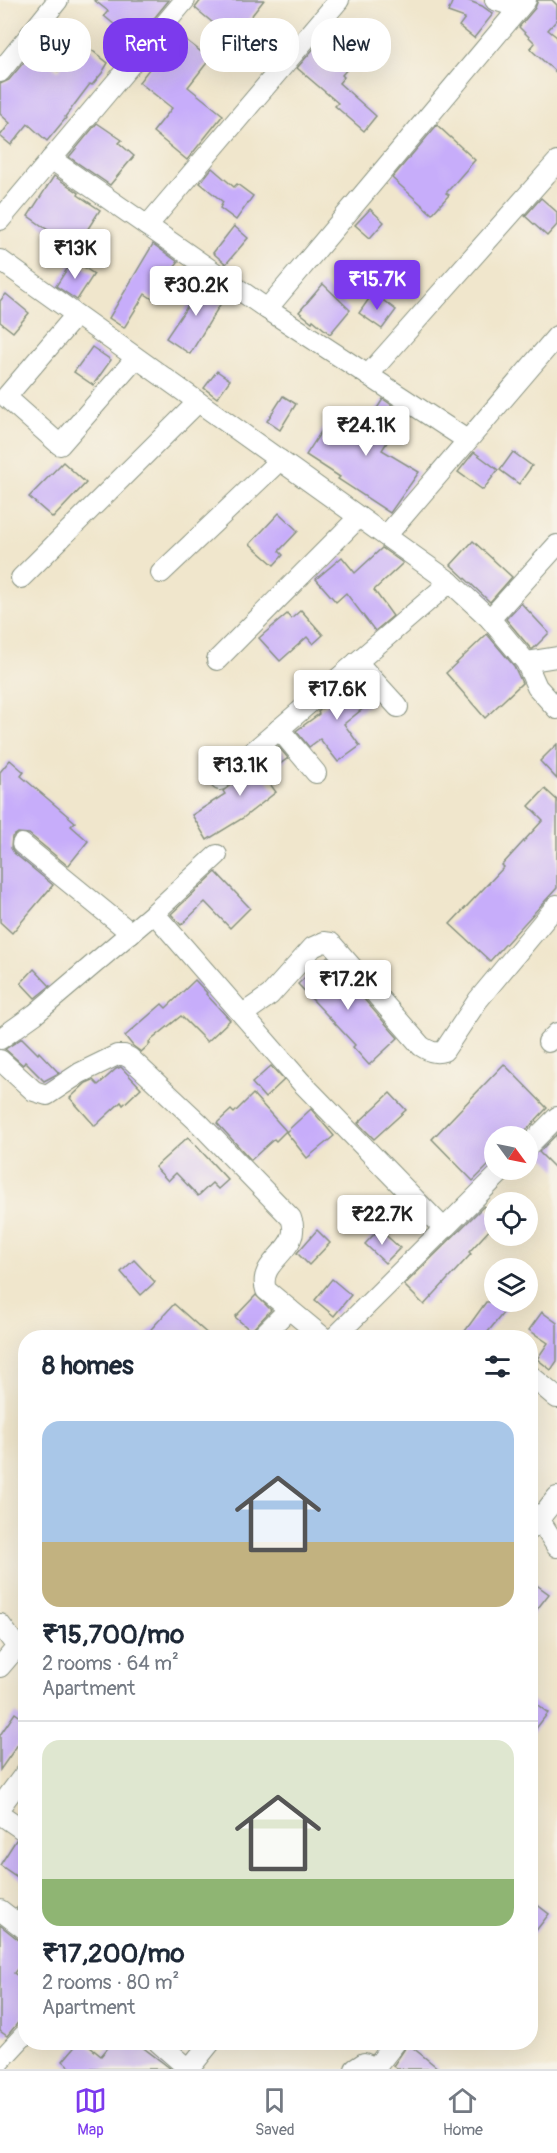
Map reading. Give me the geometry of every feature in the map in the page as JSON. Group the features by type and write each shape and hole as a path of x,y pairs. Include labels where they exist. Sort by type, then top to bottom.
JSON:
{"street":[{"path":"0,72 58,0"},
{"path":"0,220 185,0"},
{"path":"147,226 339,0"},
{"path":"495,0 523,4"},
{"path":"267,309 523,4"},
{"path":"51,159 267,309 467,440"},
{"path":"368,375 557,162"},
{"path":"0,260 450,582 490,619 526,662 537,687 557,710"},
{"path":"76,315 6,397 60,445 136,358"},
{"path":"386,536 557,336"},
{"path":"21,578 198,402"},
{"path":"161,573 280,460"},
{"path":"217,660 359,517"},
{"path":"490,619 557,546"},
{"path":"220,780 450,582"},
{"path":"526,662 557,657"},
{"path":"357,662 398,707"},
{"path":"279,729 316,773"},
{"path":"22,844 131,933"},
{"path":"5,1029 131,933 216,855"},
{"path":"243,1014 270,994 313,947 324,942 331,943 421,1046 437,1053 444,1051 478,1000 557,904"},
{"path":"154,913 301,1082 444,1229"},
{"path":"0,1060 34,1091 47,1095 80,1073 117,1055 130,1058 199,1123 291,1218 295,1228 292,1238 265,1273 264,1282 266,1290 314,1330"},
{"path":"538,1136 557,1117"},
{"path":"342,1330 493,1180"},
{"path":"268,1330 289,1309"},
{"path":"538,1382 557,1398"},
{"path":"538,1516 557,1497"},
{"path":"538,1525 557,1547"},
{"path":"0,1624 18,1641"},
{"path":"0,1667 18,1647"},
{"path":"0,1807 18,1783"},
{"path":"0,1814 18,1826"},
{"path":"0,1910 18,1924"},
{"path":"0,2061 18,2042"},
{"path":"167,2050 189,2069 204,2050"},
{"path":"355,2069 364,2063 377,2066 390,2050"}],"building":[{"path":"94,0 169,0 154,18 106,18 104,16 108,11"},
{"path":"201,0 264,0 250,18 207,18 195,8"},
{"path":"453,0 467,0 482,6 493,14 474,38 459,26 465,18 448,12"},
{"path":"538,0 552,0 557,5 557,20 548,30 557,37 557,73 530,49 535,43 519,27 535,8"},
{"path":"188,42 200,51 200,72 188,87 223,115 187,160 153,132 172,108 139,82 147,72 188,72"},
{"path":"91,50 103,59 102,73 92,85 90,84 47,141 28,124 11,145 0,136 10,123 0,114 0,84 9,80 18,69 18,72 91,72"},
{"path":"311,52 311,72 345,72 339,83 376,116 364,131 335,106 338,103 299,70 299,66"},
{"path":"97,123 122,140 119,143 134,156 110,185 69,157"},
{"path":"437,125 475,160 446,193 449,195 432,214 392,178"},
{"path":"212,168 234,187 237,184 253,196 236,220 220,208 223,202 200,183"},
{"path":"54,176 100,210 75,249 28,216"},
{"path":"541,198 557,212 557,225 547,236 525,216"},
{"path":"370,209 384,222 370,238 355,225"},
{"path":"234,226 248,238 226,264 213,253"},
{"path":"153,244 178,262 154,300 145,294 124,328 109,318"},
{"path":"73,260 94,274 77,300 56,286"},
{"path":"205,280 226,295 190,354 166,338"},
{"path":"323,284 350,310 330,334 299,312"},
{"path":"373,293 396,310 382,329 359,313"},
{"path":"6,294 29,313 13,332 0,322 0,301"},
{"path":"92,347 111,360 93,385 74,372"},
{"path":"217,371 230,380 217,398 204,388"},
{"path":"283,396 296,404 280,430 267,421"},
{"path":"383,399 405,414 382,450 419,472 390,513 306,455 331,416 360,435"},
{"path":"474,452 498,470 483,490 458,472"},
{"path":"513,452 532,466 519,484 500,470"},
{"path":"63,462 86,483 53,518 29,497"},
{"path":"279,513 298,531 279,551 283,555 274,565 250,544"},
{"path":"473,541 512,577 490,602 451,565"},
{"path":"382,548 403,563 374,590 393,616 375,631 346,593 336,602 316,579 342,557 355,573"},
{"path":"521,603 549,633 533,649 506,619"},
{"path":"301,610 323,635 313,644 307,637 280,661 259,638 287,614 291,619"},
{"path":"487,634 514,666 522,683 485,718 446,673"},
{"path":"356,679 375,699 344,724 360,746 338,762 320,739 309,747 296,731 319,714 318,712"},
{"path":"557,744 557,779 540,761"},
{"path":"278,746 288,758 264,776 276,792 243,818 207,840 192,815 225,794 223,791"},
{"path":"10,760 24,772 21,776 75,822 71,826 88,841 68,866 29,834 18,833 12,837 11,848 14,853 53,885 12,933 0,922 0,772"},
{"path":"545,789 557,800 557,888 490,961 450,924 504,867 502,865 543,820 529,806"},
{"path":"216,872 250,908 230,928 205,902 181,925 171,914"},
{"path":"327,957 398,1038 369,1065 353,1047 355,1045 298,984"},
{"path":"34,969 50,986 35,998 21,983"},
{"path":"195,980 230,1020 207,1042 181,1016 149,1042 150,1044 141,1052 133,1046 125,1036 162,1004 166,1008"},
{"path":"22,1038 59,1073 44,1081 25,1062 23,1065 5,1049"},
{"path":"504,1064 547,1108 530,1126 484,1126 484,1170 473,1181 432,1139"},
{"path":"271,1066 284,1080 265,1098 252,1083"},
{"path":"121,1067 141,1088 123,1105 121,1102 95,1126 70,1098 86,1083 93,1080 98,1085"},
{"path":"390,1093 406,1110 374,1139 358,1123"},
{"path":"253,1094 286,1131 251,1160 217,1123 231,1110 234,1113"},
{"path":"311,1109 334,1136 307,1158 286,1132"},
{"path":"557,1134 557,1170 539,1152"},
{"path":"188,1137 228,1180 218,1189 212,1183 198,1196 176,1173 168,1181 155,1167"},
{"path":"484,1206 484,1236 469,1252 471,1254 424,1305 404,1285"},
{"path":"379,1229 400,1248 385,1263 365,1244"},
{"path":"317,1230 330,1243 309,1265 297,1253"},
{"path":"134,1260 155,1282 141,1295 121,1272"},
{"path":"332,1279 351,1295 334,1316 315,1300"},
{"path":"256,1295 271,1310 252,1330 235,1317"},
{"path":"174,1304 203,1330 150,1330"},
{"path":"484,1305 484,1312 504,1312 489,1330 466,1330"},
{"path":"542,1312 557,1323 557,1361 551,1370 538,1360 548,1343 538,1336 538,1330 529,1330"},
{"path":"538,1586 549,1594 538,1608"},
{"path":"538,1705 548,1713 538,1726"},
{"path":"15,1713 18,1715 18,1744 0,1770 0,1735"},
{"path":"16,1840 18,1841 18,1877 0,1865"},
{"path":"538,1905 549,1914 538,1928"},
{"path":"0,1925 18,1939 18,1968 14,1973 18,1976 18,2023 7,2036 0,2031"},
{"path":"72,2050 94,2050 101,2056 106,2050 146,2050 171,2069 72,2069 63,2061"},
{"path":"404,2050 416,2050 439,2069 397,2069 393,2066"}]}
